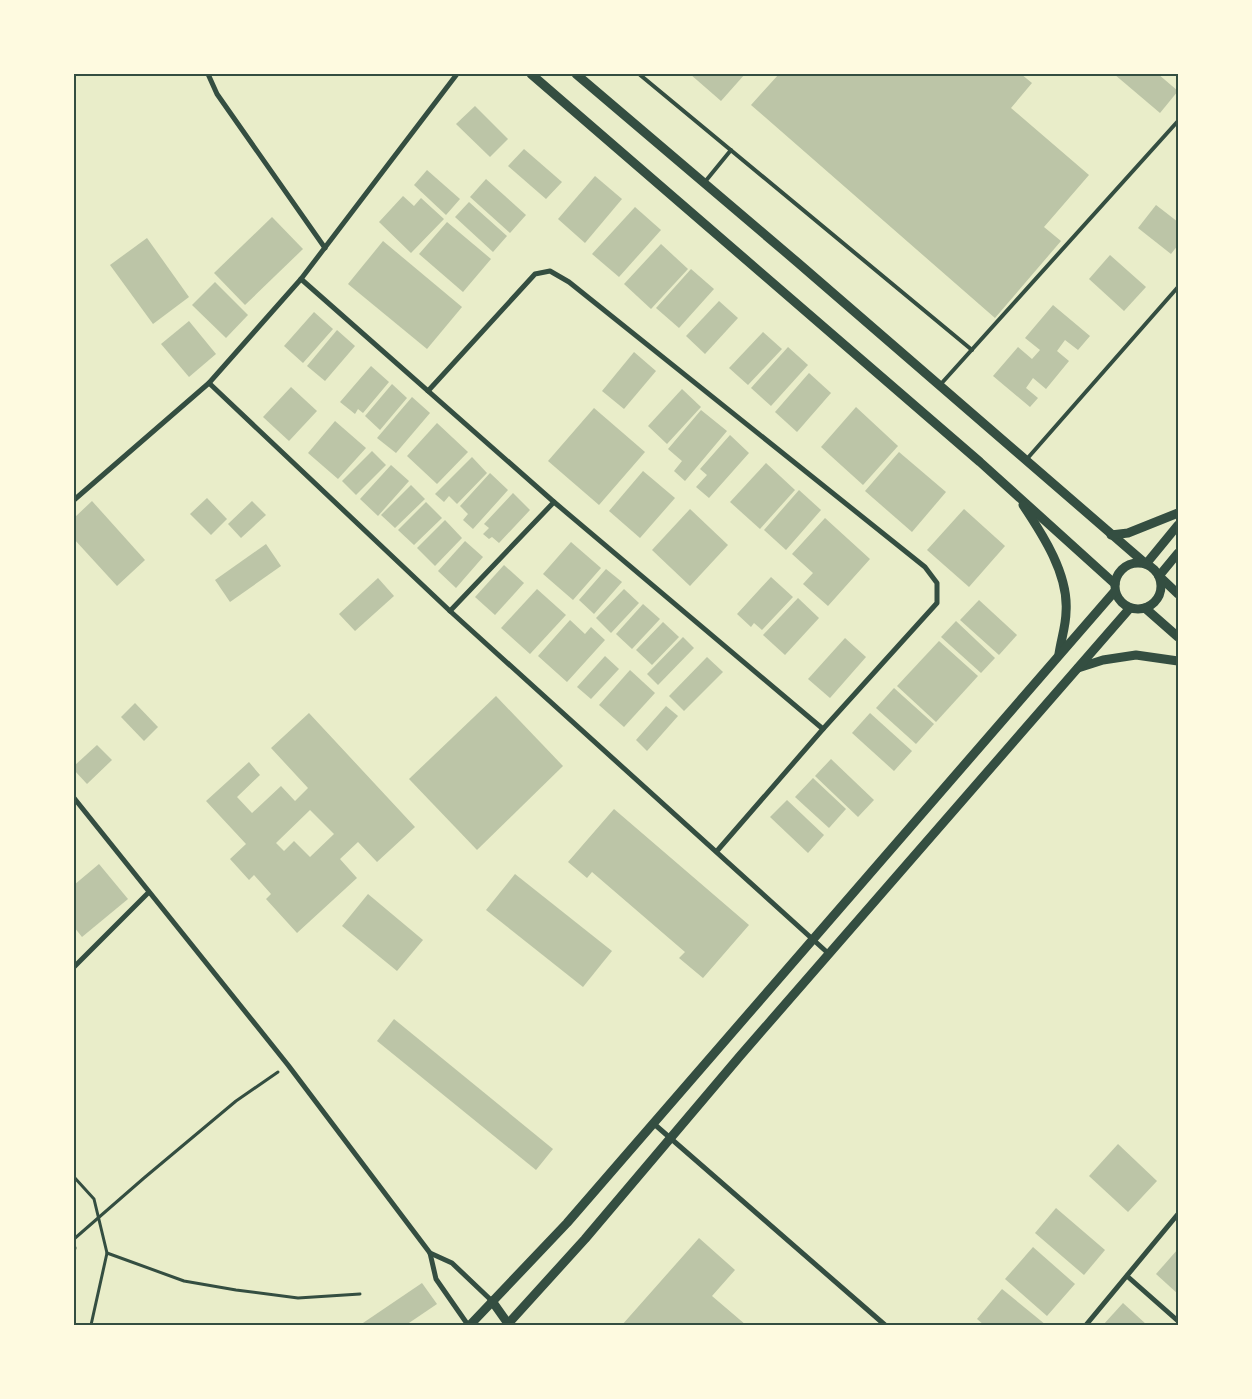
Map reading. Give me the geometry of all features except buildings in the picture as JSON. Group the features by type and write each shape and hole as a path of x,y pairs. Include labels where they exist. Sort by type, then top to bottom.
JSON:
{"street":[{"path":"208,74 218,94 324,248"},
{"path":"74,500 209,383 301,279 457,74"},
{"path":"531,74 1014,492 1115,588 1124,604 1130,608 1145,608 1152,604 1159,594 1159,576 1178,554"},
{"path":"576,74 1111,535 1156,571 1178,594"},
{"path":"428,391 535,274 550,271 569,282 925,567 937,583 937,603 822,729 717,851"},
{"path":"301,279 554,502 822,729"},
{"path":"209,383 450,611 829,954"},
{"path":"1014,492 1039,529 1062,574 1067,610 1059,654"},
{"path":"450,611 554,502"},
{"path":"1111,535 1128,533 1178,513"},
{"path":"1146,564 1178,525"},
{"path":"74,798 288,1065 430,1253 436,1279 469,1325 567,1222 1059,654 1115,588 1116,576 1120,570 1126,565 1134,563 1146,564"},
{"path":"430,1253 452,1263 492,1302 508,1325 585,1239 829,954 1130,608"},
{"path":"1145,608 1178,637"},
{"path":"1078,668 1103,660 1136,656 1178,661"},
{"path":"74,967 149,892"},
{"path":"653,1123 885,1325"},
{"path":"1086,1325 1178,1214"},
{"path":"1127,1276 1178,1321"}],"lane":[{"path":"639,74 972,350"},
{"path":"940,386 1178,121"},
{"path":"704,183 731,150"},
{"path":"1025,460 1178,287"}],"path":[{"path":"74,1239 98,1216 236,1101 288,1065"},
{"path":"74,1176 94,1199 107,1253 91,1325"},
{"path":"74,1245 74,1252"},
{"path":"107,1253 184,1281 218,1287 298,1298 360,1294"}]}
